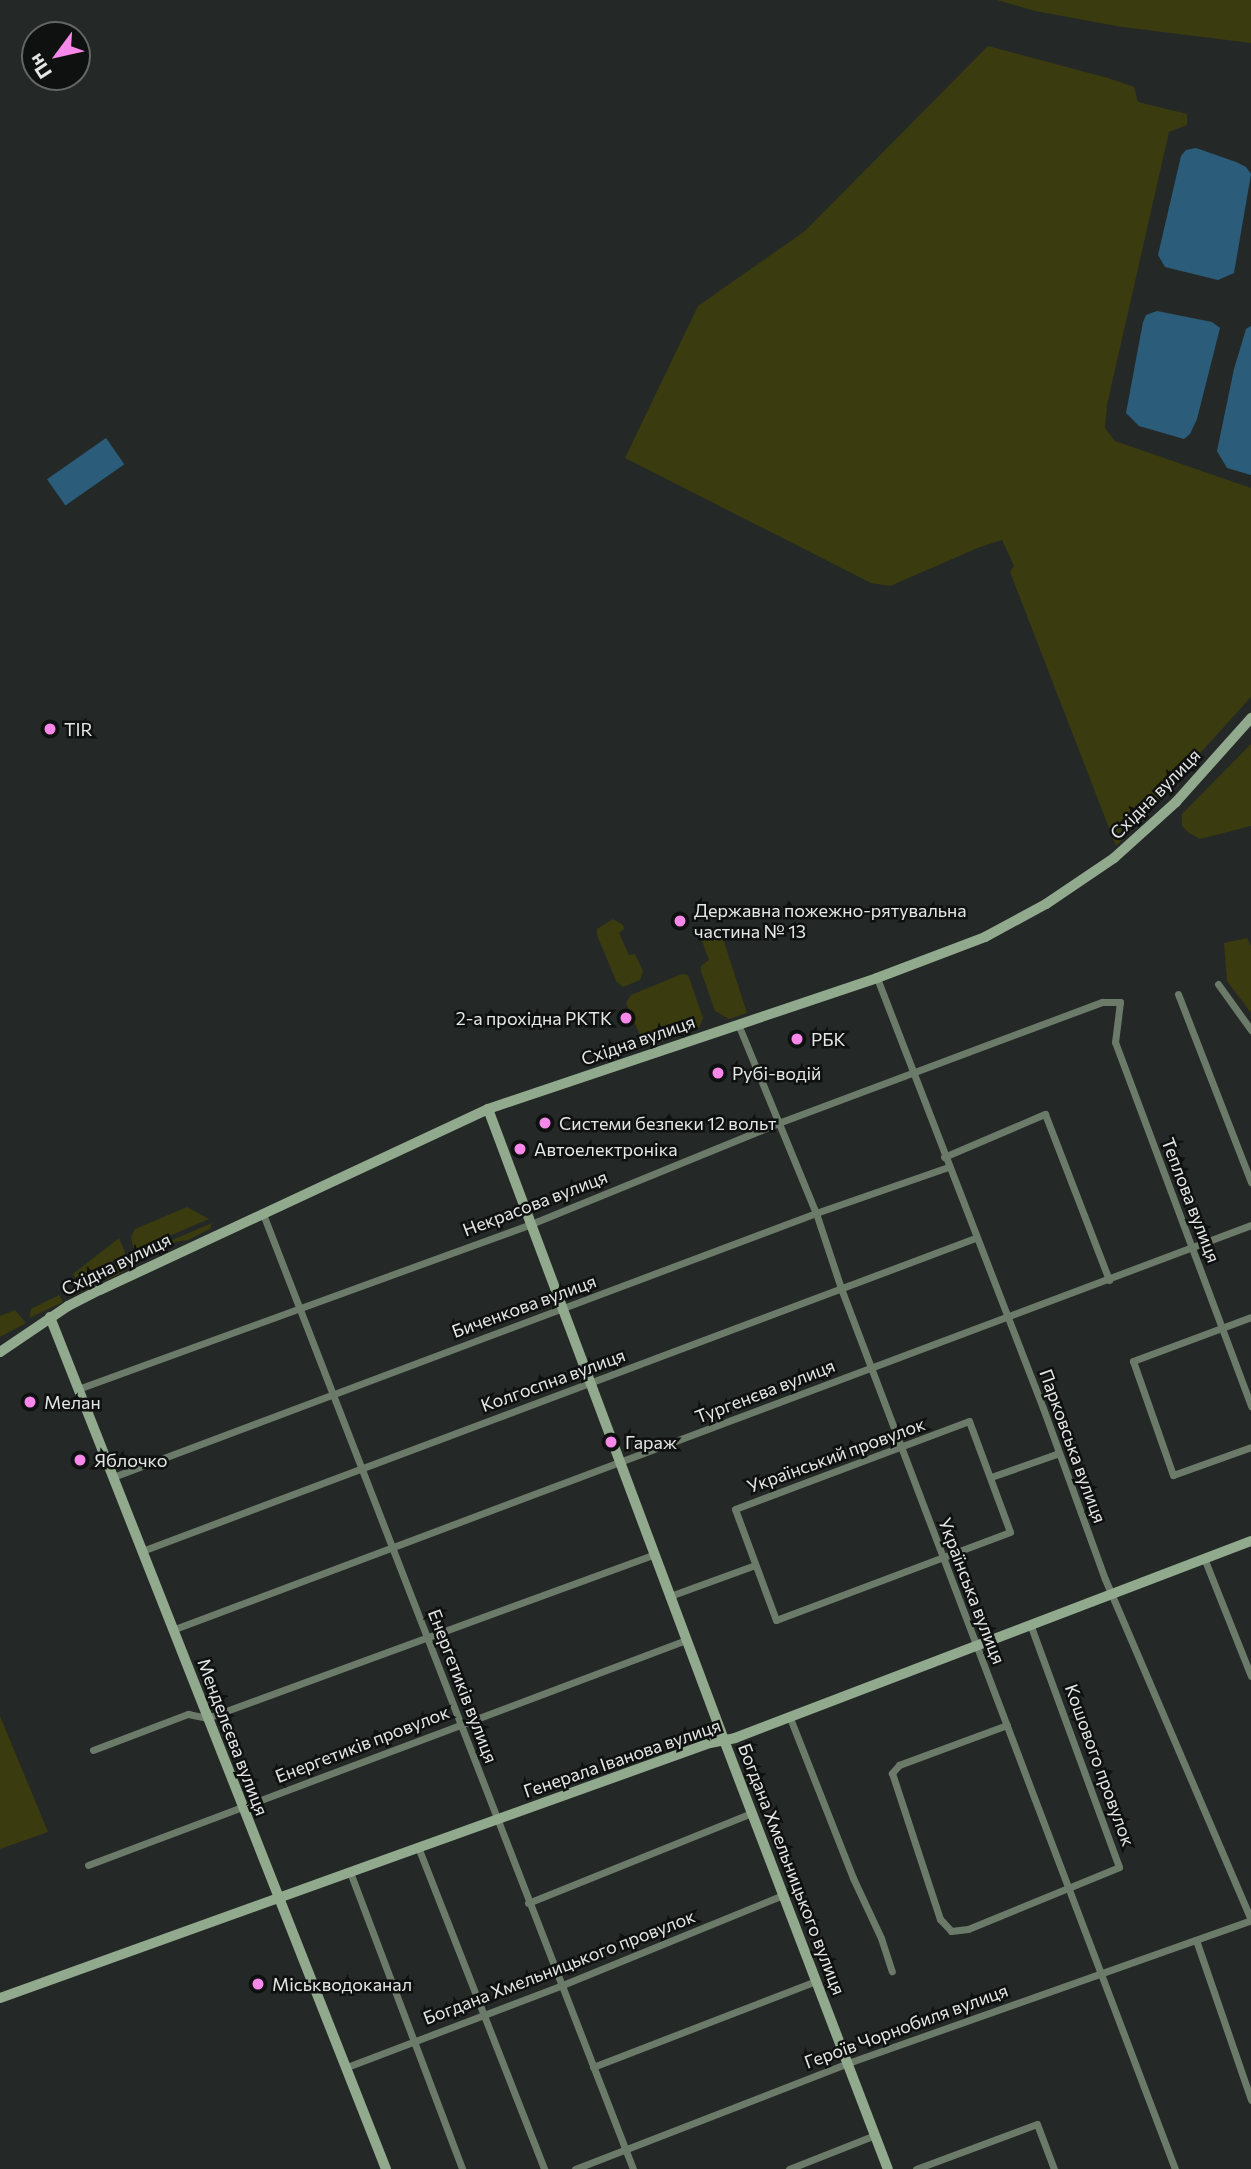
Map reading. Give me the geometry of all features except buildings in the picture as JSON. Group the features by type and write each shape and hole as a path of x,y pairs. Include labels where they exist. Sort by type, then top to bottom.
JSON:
{"street":[{"name":"Східна вулиця","path":"0,1352 50,1317 100,1290 488,1109 877,978 985,937 1084,880 1150,828 1251,718"},
{"name":"Парковська вулиця","path":"877,978 1111,1593 1251,1920"},
{"path":"1218,984 1251,1030"},
{"path":"1178,994 1251,1182"},
{"name":"Некрасова вулиця","path":"78,1389 531,1224 780,1122 1102,1002 1120,1002"},
{"name":"Теплова вулиця","path":"1120,1002 1115,1042 1251,1406"},
{"name":"Українська вулиця","path":"738,1024 816,1213 901,1449 1175,2169"},
{"name":"Богдана Хмельницького вулиця","path":"488,1109 686,1640 888,2169"},
{"path":"944,1157 1045,1114 1109,1280"},
{"name":"Биченкова вулиця","path":"113,1477 816,1213 948,1167"},
{"name":"Енергетиків вулиця","path":"263,1214 633,2169"},
{"name":"Тургенєва вулиця","path":"172,1630 1251,1225"},
{"name":"Колгоспна вулиця","path":"142,1551 842,1291 975,1238"},
{"name":"Менделєєва вулиця","path":"50,1317 277,1897 288,1914 386,2169"},
{"path":"1251,1317 1133,1361 1173,1475 1251,1447"},
{"name":"Український провулок","path":"969,1421 1010,1532 775,1620 735,1509 901,1449 969,1421"},
{"path":"991,1477 1059,1453"},
{"name":"Генерала Іванова вулиця","path":"0,1998 496,1819 790,1717 1251,1541"},
{"path":"93,1750 188,1714 207,1718 654,1554"},
{"path":"1204,1558 1251,1676"},
{"path":"670,1596 755,1565"},
{"name":"Кошового провулок","path":"1006,1725 899,1765 892,1773 940,1919 951,1931 968,1928 1069,1890 1119,1867 1031,1624"},
{"name":"Енергетиків провулок","path":"88,1865 686,1640"},
{"path":"790,1717 892,1971"},
{"path":"528,1903 752,1813"},
{"path":"418,1847 544,2169"},
{"path":"350,1871 462,2169"},
{"name":"Богдана Хмельницького провулок","path":"346,2067 561,1986 783,1895"},
{"name":"Героїв Чорнобиля вулиця","path":"575,2169 848,2063 1251,1920"},
{"path":"1196,1940 1251,2100"},
{"path":"593,2067 816,1981"},
{"path":"916,2169 1037,2124 1054,2169"},
{"path":"789,2169 876,2135"}],"shaded area":[{"path":"997,0 1251,0 1251,43 1122,27 1035,11"},
{"path":"988,46 1108,78 1134,87 1138,102 1187,114 1187,125 1169,132 1107,405 1105,428 1115,441 1251,488 1251,697 1116,846 1010,572 1014,566 1002,540 890,586 871,583 625,458 698,306 805,231"},
{"path":"1251,744 1251,826 1200,839 1189,833 1182,826 1182,814"},
{"path":"613,919 623,925 624,929 619,933 629,955 635,954 643,971 640,980 623,987 616,981 597,935 597,929"},
{"path":"719,926 747,1013 729,1019 715,1011 701,971 701,966 709,960 700,935"},
{"path":"1247,938 1251,946 1251,1013 1227,981 1224,943"},
{"path":"682,974 688,975 703,1018 699,1028 652,1045 642,1040 626,1003 631,995"},
{"path":"187,1207 209,1219 136,1250 133,1247 131,1237 135,1229"},
{"path":"212,1223 210,1229 188,1240 163,1244"},
{"path":"119,1238 126,1255 75,1278 73,1274"},
{"path":"127,1260 128,1267 123,1272 69,1297 67,1293 75,1283"},
{"path":"59,1295 63,1302 29,1318 31,1309"},
{"path":"15,1310 26,1323 0,1337 0,1316"},
{"path":"0,1716 48,1832 0,1849"}],"water":[{"path":"1196,148 1236,162 1246,167 1251,174 1234,273 1218,280 1165,267 1158,255 1181,156 1186,150"},
{"path":"1157,311 1212,322 1220,328 1197,419 1190,434 1184,439 1139,426 1126,413 1143,322 1146,315"},
{"path":"1251,326 1251,475 1227,468 1217,451 1234,369 1246,329"},
{"path":"106,438 124,464 65,506 47,479"}],"place":[{"name":"TIR","path":"50,729"},
{"name":"Державна пожежно-рятувальна частина № 13","path":"680,921"},
{"name":"2-а прохідна РКТК","path":"626,1018"},
{"name":"РБК","path":"797,1039"},
{"name":"Рубі-водій","path":"718,1073"},
{"name":"Системи безпеки 12 вольт","path":"545,1123"},
{"name":"Автоелектроніка","path":"520,1149"},
{"name":"Мелан","path":"30,1402"},
{"name":"Гараж","path":"611,1442"},
{"name":"Яблочко","path":"80,1460"},
{"name":"Міськводоканал","path":"258,1984"}]}
